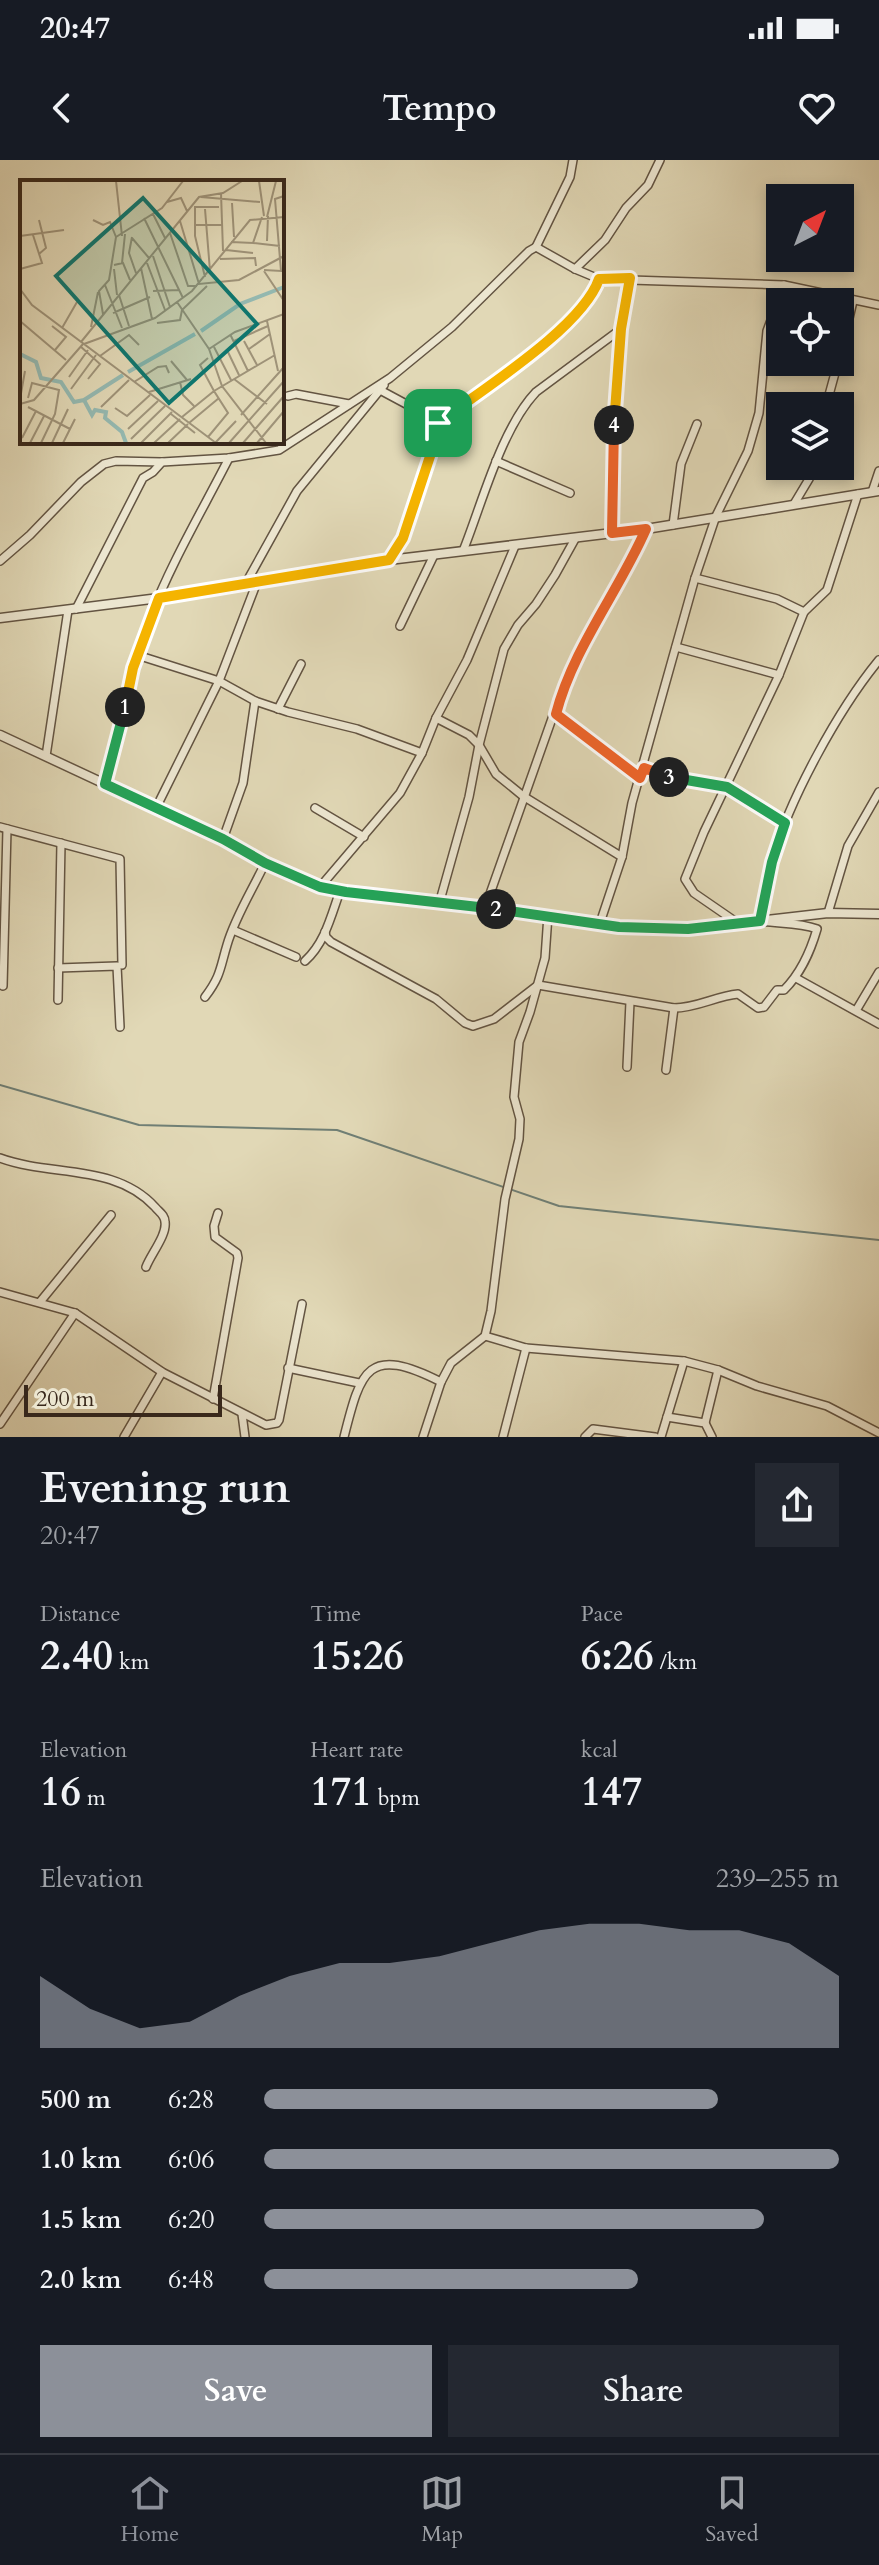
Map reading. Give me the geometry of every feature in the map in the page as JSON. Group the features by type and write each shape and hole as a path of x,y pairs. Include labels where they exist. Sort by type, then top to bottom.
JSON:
{"street":[{"path":"0,561 81,482 104,464 116,461 229,458 279,450 390,378 452,327 536,247 570,177 573,160"},
{"path":"575,269 605,240 626,208 648,185 660,160"},
{"path":"536,247 599,279 784,285 797,288"},
{"path":"612,533 613,438 621,329 630,278"},
{"path":"438,423 570,322 599,279"},
{"path":"600,923 622,857 625,833 695,578 716,516 752,438 759,413 767,331 784,285"},
{"path":"854,301 879,305"},
{"path":"463,551 496,461 527,403 536,392 621,329"},
{"path":"246,583 297,491 390,378"},
{"path":"380,390 438,423"},
{"path":"288,396 296,394 349,404"},
{"path":"389,560 403,538 439,429 438,423"},
{"path":"673,525 681,464 697,424"},
{"path":"105,784 137,655 159,598 229,458"},
{"path":"496,461 570,493"},
{"path":"46,756 72,609 143,478 162,462"},
{"path":"0,618 159,598 389,560 673,525 875,491 879,471"},
{"path":"794,504 808,480"},
{"path":"739,924 694,893 685,879 704,832 779,675 804,612 827,590 858,494"},
{"path":"485,908 560,696 646,529"},
{"path":"439,904 508,642 555,575 575,539"},
{"path":"320,887 400,793 467,660 515,546"},
{"path":"400,626 434,555"},
{"path":"695,578 777,599 804,612"},
{"path":"156,808 219,681 257,582"},
{"path":"676,647 779,675"},
{"path":"137,655 219,681 255,701 278,709 357,729 422,753"},
{"path":"760,921 772,862 785,823 823,745 862,680 879,660"},
{"path":"278,709 301,664"},
{"path":"223,839 243,783 255,701"},
{"path":"556,714 640,778"},
{"path":"357,729 361,718"},
{"path":"436,718 469,735 479,745 496,774 523,796 622,857"},
{"path":"0,735 320,887 548,915 619,927 688,929 828,913 879,913"},
{"path":"644,768 663,776 727,787 785,823"},
{"path":"828,913 848,846 879,792"},
{"path":"315,808 364,837"},
{"path":"3,986 3,828 120,859 122,965"},
{"path":"58,1000 61,843"},
{"path":"205,997 216,983 233,930 265,863"},
{"path":"233,930 301,959 314,953 340,891"},
{"path":"423,1437 441,1382 451,1363 485,1336 491,1311 505,1199 519,1139 520,1119 514,1097 519,1042 545,958 548,915"},
{"path":"325,932 331,942 436,999 473,1026 494,1019 538,985 674,1008 692,1008 734,994 761,1008 777,990 784,990 796,978 817,929 801,923 784,925 760,921"},
{"path":"58,968 117,966 120,1027"},
{"path":"857,1009 879,972"},
{"path":"796,978 857,1009 879,1024"},
{"path":"627,1067 630,1002"},
{"path":"666,1070 674,1008"},
{"path":"0,1158 40,1170 92,1174 117,1180 149,1201 164,1217 166,1225 146,1267"},
{"path":"213,1399 238,1258 237,1253 215,1237 218,1213"},
{"path":"40,1302 111,1215"},
{"path":"0,1292 75,1313 162,1372 266,1425 277,1423 302,1304"},
{"path":"0,1424 75,1313"},
{"path":"485,1336 526,1348 684,1361 827,1406 879,1433"},
{"path":"503,1437 526,1348"},
{"path":"585,1437 593,1429 658,1437 684,1361"},
{"path":"344,1437 359,1383 374,1366 381,1364 421,1372 441,1382"},
{"path":"288,1368 359,1383"},
{"path":"712,1437 705,1423 718,1370"},
{"path":"126,1437 162,1372"},
{"path":"242,1414 245,1437"},
{"path":"667,1417 705,1423"}],"waterway":[{"path":"0,1085 139,1125 337,1130 559,1206 879,1240"}],"route":[{"path":"630,278 621,329 613,438 612,533 646,529 575,665 560,696 556,714 640,778 644,768 663,776 727,787 785,823 772,862 760,921 688,929 619,927 548,915 320,887 105,784 118,741 133,668 149,618 159,598 389,560 403,538 439,429 438,423 570,322 599,279 630,278"}]}
